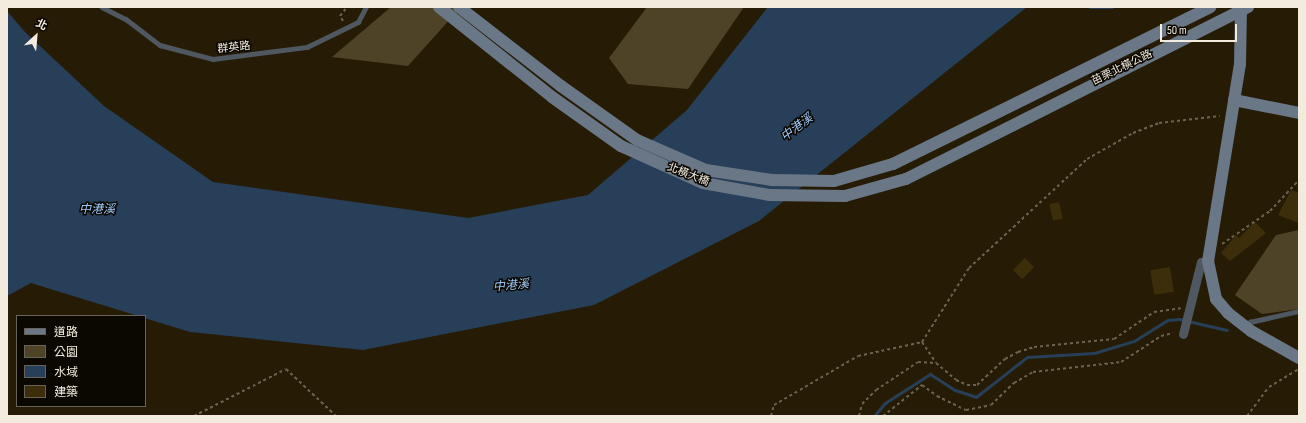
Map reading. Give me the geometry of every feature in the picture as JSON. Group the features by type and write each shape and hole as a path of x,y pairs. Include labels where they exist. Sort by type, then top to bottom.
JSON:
{"main road":[{"name":"北橫大橋","path":"439,7 552,98 620,146 702,182 770,195 844,196 906,179 997,131"},
{"name":"北橫大橋","path":"459,7 561,86 637,140 706,170 772,180 834,181 893,164 990,117"},
{"name":"苗栗北橫公路","path":"990,117 1210,7"},
{"name":"苗栗北橫公路","path":"997,131 1244,8"},
{"path":"1244,8 1240,64 1209,257 1216,299 1245,327 1299,358"},
{"path":"1234,100 1299,113"}],"street":[{"path":"1184,330 1201,262 1209,257"}],"lane":[{"name":"群英路","path":"102,7 126,19 160,44 213,60 306,47 358,22 366,7"},
{"path":"1245,327 1250,322 1299,311"}],"path":[{"path":"346,28 340,16 347,7"},
{"path":"771,416 774,405 858,356 922,342 969,268 1087,159 1133,133 1159,123 1231,115"},
{"path":"1209,257 1270,211 1299,180"},
{"path":"922,342 936,363 956,380 967,385 977,385 1005,359 1018,352 1034,347 1114,339 1154,312 1190,310"},
{"path":"883,416 922,385 937,396 966,410 991,405 1014,383 1033,372 1121,362 1161,336 1184,330"},
{"path":"859,416 866,400 908,366 918,362 936,363"},
{"path":"194,416 286,369 336,416"},
{"path":"1247,416 1269,387 1299,369"}],"green space":[{"path":"391,7 461,7 408,66 332,57"},
{"path":"647,7 744,7 688,89 628,84 609,58"},
{"path":"1299,230 1299,309 1262,314 1235,295 1276,235"}],"water":[{"name":"中港溪","path":"768,7 1027,7 759,221 594,305 363,350 190,332 146,318 146,315 135,315 31,283 7,296 7,11 25,32 104,106 213,182 468,218 588,195 687,110"}],"building":[{"path":"1291,190 1299,193 1299,223 1278,215"},
{"path":"1059,202 1063,219 1053,221 1049,204"},
{"path":"1255,222 1266,233 1230,261 1221,253 1236,235 1239,238"},
{"path":"1025,258 1034,267 1022,279 1013,270"},
{"path":"1170,267 1174,292 1154,295 1150,270"}],"waterway":[{"path":"1090,7 1112,7"},
{"path":"874,416 885,403 930,374 955,390 976,397 1027,357 1094,353 1134,341 1168,320 1179,319 1227,330"}]}
